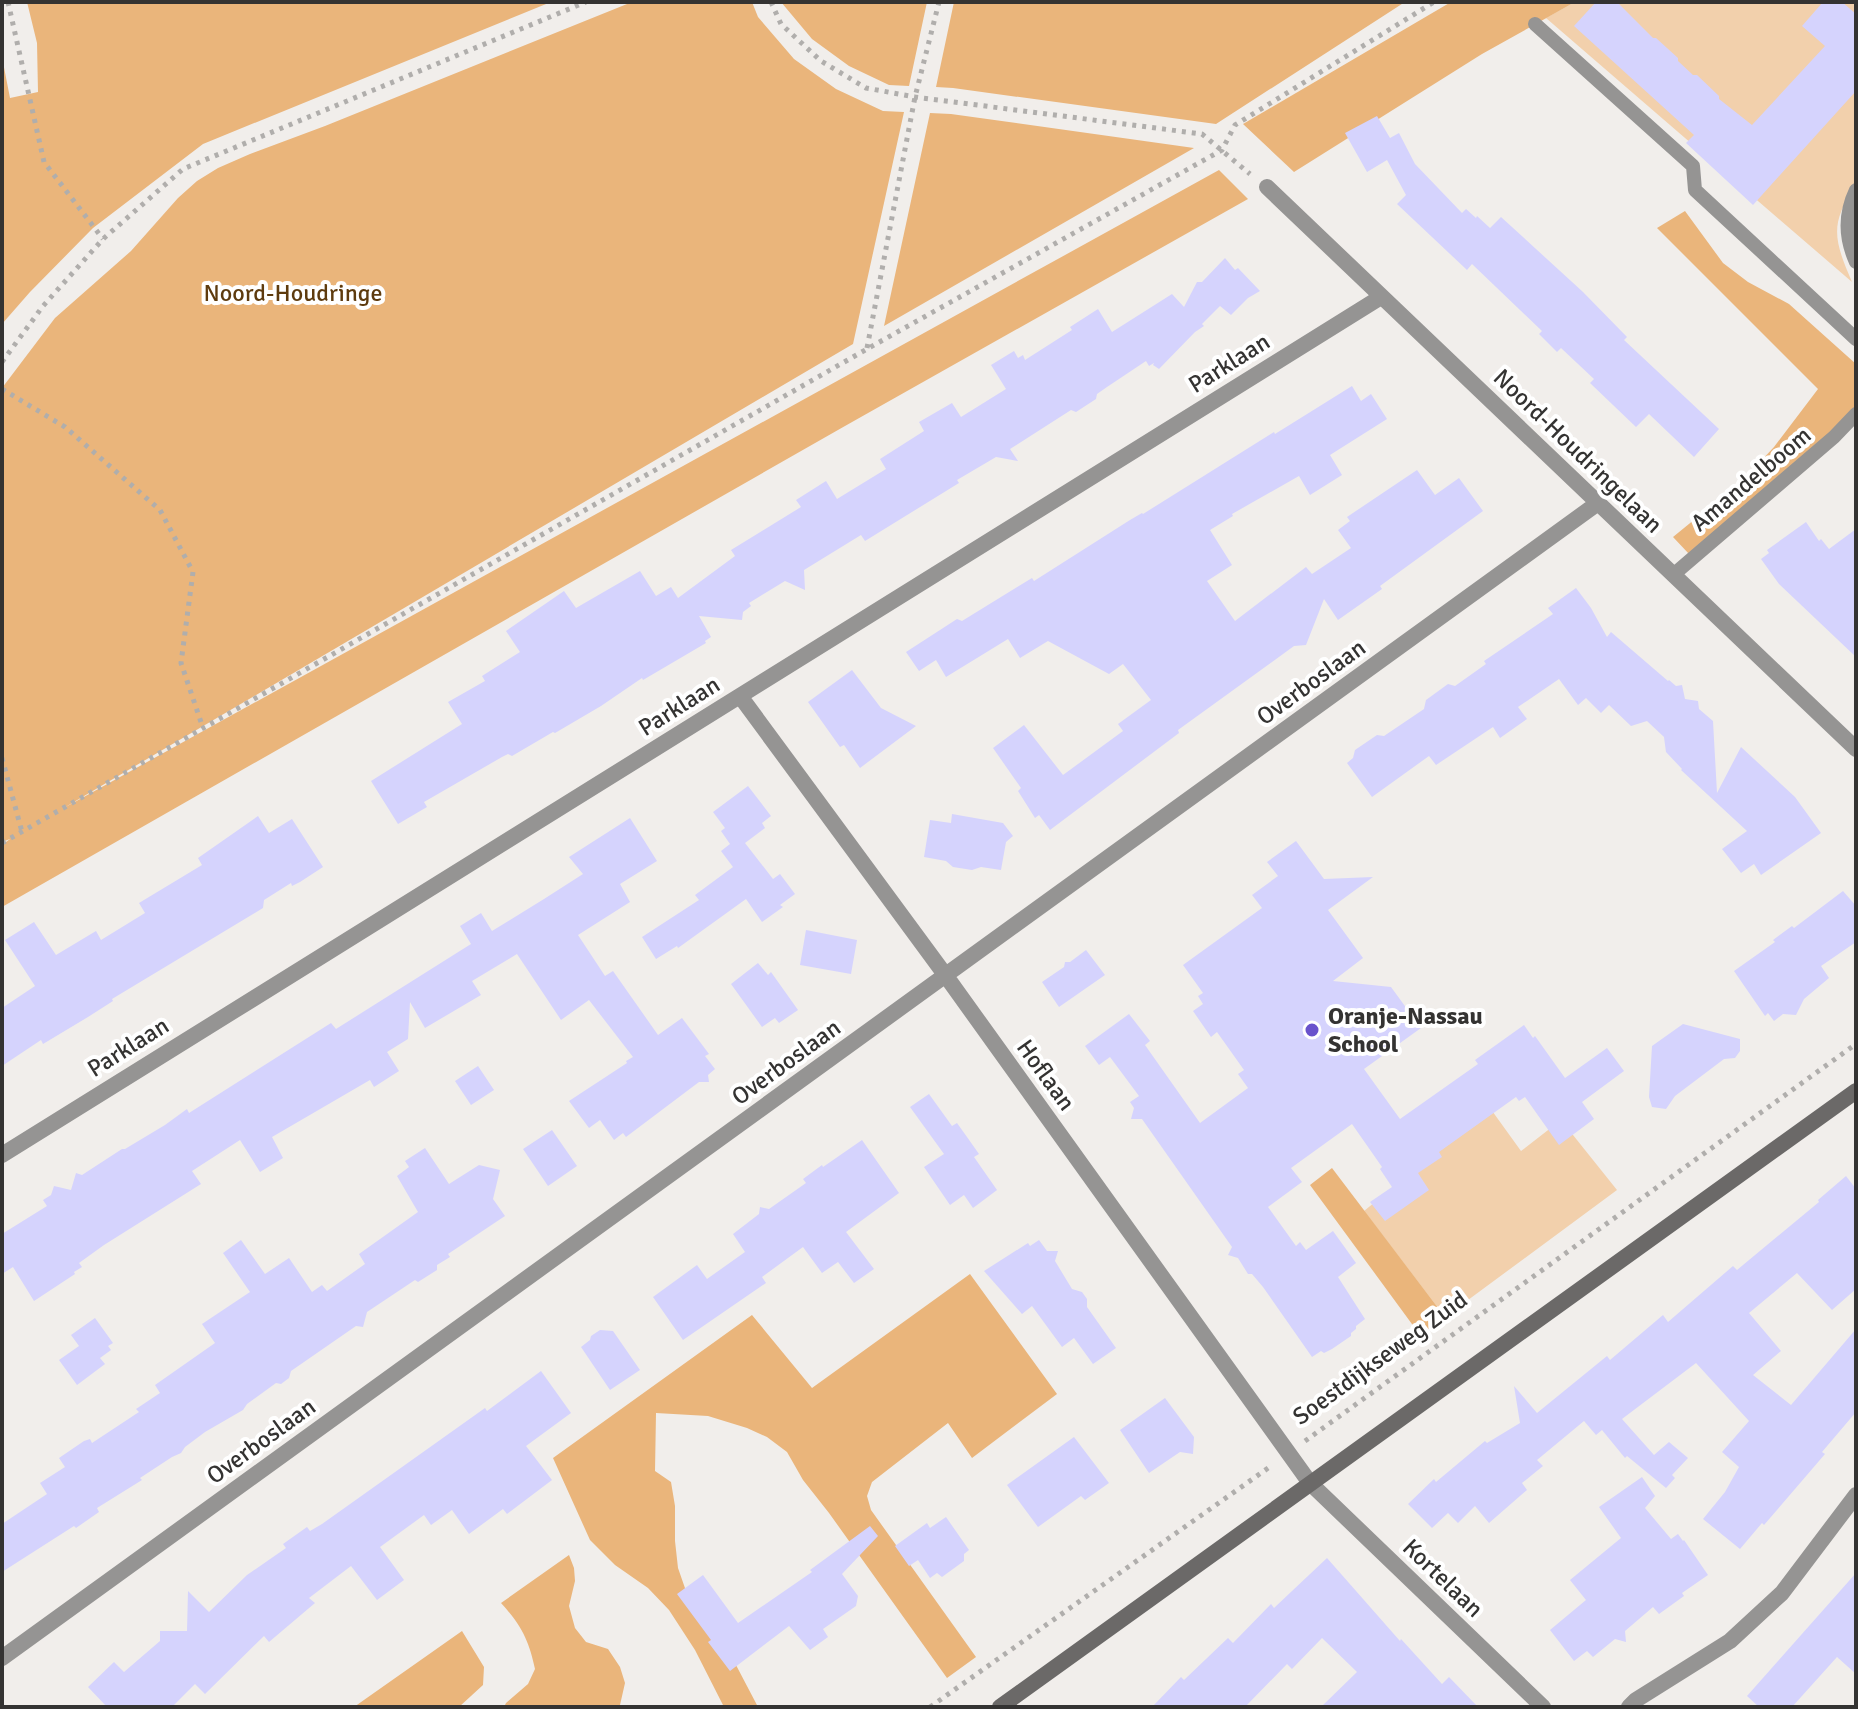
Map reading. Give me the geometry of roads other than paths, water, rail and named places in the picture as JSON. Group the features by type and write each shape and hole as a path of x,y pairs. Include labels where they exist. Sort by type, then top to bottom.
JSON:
{"main road":[{"path":"1000,1707 1856,1091"}],"street":[{"name":"Noord-Houdringelaan","path":"1267,187 1856,749"},
{"name":"Parklaan","path":"2,1155 1381,297"},
{"name":"Overboslaan","path":"2,1658 1598,503"},
{"name":"Hoflaan","path":"740,696 946,976 1310,1483"},
{"name":"Kortelaan","path":"1310,1483 1543,1707"},
{"path":"1629,1707 1730,1641 1782,1593 1856,1495"}],"lane":[{"path":"1535,24 1693,166 1695,190 1856,339"},
{"path":"1856,190 1849,206 1847,225 1856,262"},
{"name":"Amandelboom","path":"1673,575 1834,437 1856,414"}],"place":[{"name":"Oranje-Nassau School","path":"1312,1030"}],"park label":[{"name":"Noord-Houdringe","path":"293,293"}]}
